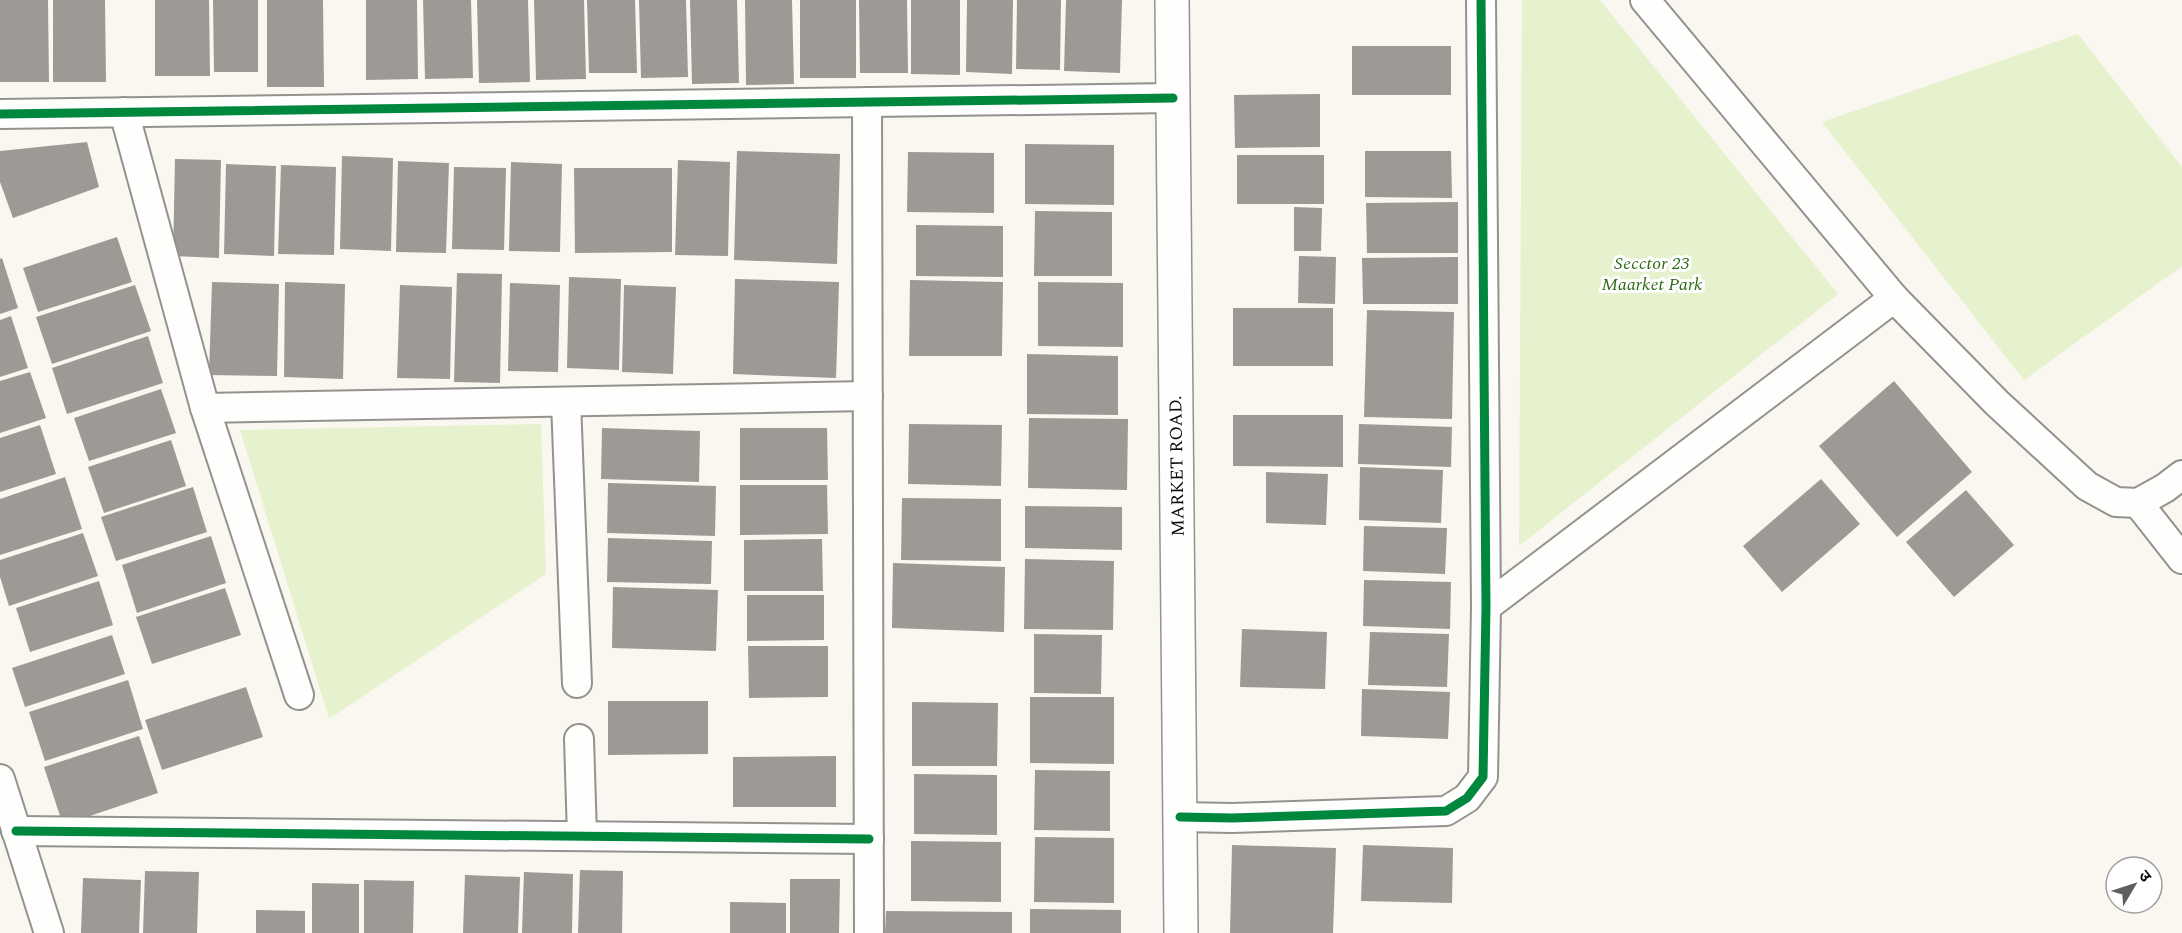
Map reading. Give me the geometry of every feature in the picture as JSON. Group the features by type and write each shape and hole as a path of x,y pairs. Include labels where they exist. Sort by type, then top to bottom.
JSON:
{"street":[{"name":"MARKET ROAD.","path":"1172,0 1181,933"},
{"path":"1180,817 1232,818 1446,811 1467,798 1483,777 1486,607 1481,0"},
{"path":"1646,0 1894,298 1997,403 2087,486 2116,502 2138,503 2165,488 2182,475"},
{"path":"0,114 1173,98"},
{"path":"867,102 869,933"},
{"path":"124,112 205,408 299,695"},
{"path":"1486,607 1894,298"},
{"path":"205,408 868,396"},
{"path":"566,402 577,683"},
{"path":"2138,503 2182,559"},
{"path":"579,739 582,836"},
{"path":"0,779 49,933"},
{"path":"16,831 869,839"}],"green space":[{"name":"Secctor 23 Maarket Park","path":"1522,0 1600,0 1838,294 1519,546"},
{"path":"2078,34 2182,167 2182,266 2024,380 1822,122"},
{"path":"541,424 546,574 329,719 240,430"}],"building":[{"path":"0,0 48,0 49,82 0,82"},
{"path":"53,0 105,0 106,82 53,82"},
{"path":"155,0 209,0 210,76 155,76"},
{"path":"213,0 258,0 258,72 214,72"},
{"path":"267,0 323,0 324,87 267,87"},
{"path":"366,0 417,0 418,79 366,80"},
{"path":"423,0 471,0 473,78 425,79"},
{"path":"477,0 528,0 530,82 479,83"},
{"path":"534,0 584,0 586,79 536,80"},
{"path":"587,0 635,0 637,73 589,73"},
{"path":"639,0 686,0 688,77 641,78"},
{"path":"690,0 737,0 739,83 692,84"},
{"path":"745,0 792,0 794,84 746,85"},
{"path":"800,0 856,0 856,78 800,78"},
{"path":"859,0 907,0 908,73 860,73"},
{"path":"911,0 960,0 960,75 911,74"},
{"path":"967,0 1013,0 1012,74 966,72"},
{"path":"1017,0 1061,0 1060,70 1016,69"},
{"path":"1066,0 1122,0 1120,73 1064,71"},
{"path":"1352,46 1451,46 1451,95 1352,95"},
{"path":"1320,94 1320,147 1235,148 1234,95"},
{"path":"87,142 99,187 13,218 0,182 0,151"},
{"path":"1025,144 1114,145 1114,205 1025,204"},
{"path":"737,151 840,154 837,264 734,260"},
{"path":"1365,151 1451,151 1452,198 1365,197"},
{"path":"908,152 994,153 994,213 907,212"},
{"path":"1237,155 1324,155 1324,204 1237,204"},
{"path":"342,156 393,158 391,251 340,249"},
{"path":"175,159 221,160 219,258 173,256"},
{"path":"678,160 730,162 728,256 675,255"},
{"path":"398,161 449,163 446,253 396,252"},
{"path":"511,162 562,164 560,252 509,251"},
{"path":"226,164 276,166 274,256 224,254"},
{"path":"281,165 336,167 334,255 278,254"},
{"path":"454,167 506,168 504,250 452,249"},
{"path":"574,168 672,168 672,252 575,253"},
{"path":"1458,202 1458,253 1367,253 1366,203"},
{"path":"1294,207 1322,208 1321,251 1294,251"},
{"path":"1035,211 1112,212 1112,276 1034,276"},
{"path":"916,225 1003,226 1003,277 916,276"},
{"path":"117,237 132,282 38,312 23,268"},
{"path":"1299,256 1336,257 1335,304 1298,303"},
{"path":"1458,257 1458,304 1363,304 1362,258"},
{"path":"2,258 18,308 0,314 0,259"},
{"path":"457,273 502,274 500,383 454,382"},
{"path":"569,277 621,279 619,370 567,368"},
{"path":"735,279 839,282 836,378 733,374"},
{"path":"910,280 1003,282 1002,356 909,356"},
{"path":"212,282 279,284 277,376 209,375"},
{"path":"285,282 345,284 343,379 284,377"},
{"path":"1038,282 1123,283 1123,347 1038,346"},
{"path":"510,283 560,285 558,372 508,371"},
{"path":"135,285 151,331 52,364 36,317"},
{"path":"400,285 452,287 450,379 397,378"},
{"path":"624,285 676,287 673,374 622,372"},
{"path":"1233,308 1333,308 1333,366 1233,366"},
{"path":"1367,310 1454,312 1452,419 1364,417"},
{"path":"11,316 28,368 0,377 0,320"},
{"path":"148,336 163,383 67,414 52,368"},
{"path":"1027,354 1118,356 1118,415 1027,414"},
{"path":"30,372 46,418 0,433 0,381"},
{"path":"1894,381 1972,472 1897,537 1819,446"},
{"path":"161,389 176,433 89,461 74,418"},
{"path":"1233,415 1343,415 1343,467 1233,466"},
{"path":"1029,418 1128,419 1127,490 1028,488"},
{"path":"909,424 1002,425 1001,486 908,484"},
{"path":"1359,424 1452,427 1451,467 1358,464"},
{"path":"40,425 56,474 0,492 0,438"},
{"path":"602,428 700,431 699,482 601,479"},
{"path":"740,428 827,428 828,480 740,480"},
{"path":"171,440 186,486 104,513 88,467"},
{"path":"1360,467 1443,470 1441,523 1359,520"},
{"path":"1266,472 1328,474 1326,525 1266,523"},
{"path":"65,477 82,529 0,555 0,499"},
{"path":"1821,479 1860,524 1782,592 1743,546"},
{"path":"608,483 716,486 715,536 607,533"},
{"path":"740,485 827,485 828,534 740,535"},
{"path":"193,487 207,532 116,561 101,517"},
{"path":"1966,490 2014,545 1954,597 1906,542"},
{"path":"902,498 1001,499 1001,561 901,560"},
{"path":"1025,506 1122,507 1122,550 1025,548"},
{"path":"1364,526 1447,528 1445,574 1363,571"},
{"path":"83,533 98,576 9,606 0,577 0,560"},
{"path":"211,536 226,583 137,613 122,565"},
{"path":"608,538 712,541 711,584 607,582"},
{"path":"822,539 823,591 744,591 744,540"},
{"path":"1025,559 1114,561 1113,630 1024,629"},
{"path":"893,563 1005,567 1004,632 892,628"},
{"path":"1364,580 1451,582 1450,629 1363,626"},
{"path":"99,581 113,625 30,652 16,608"},
{"path":"613,587 718,590 716,651 612,648"},
{"path":"225,588 241,635 152,664 136,617"},
{"path":"747,595 824,595 824,640 747,641"},
{"path":"1242,629 1327,632 1325,689 1240,687"},
{"path":"1370,632 1449,634 1447,687 1368,685"},
{"path":"1034,634 1102,635 1101,694 1034,693"},
{"path":"112,635 125,674 25,707 12,668"},
{"path":"748,646 828,646 828,697 749,698"},
{"path":"128,680 143,729 45,761 29,712"},
{"path":"246,687 263,737 162,770 145,720"},
{"path":"1362,689 1450,692 1448,739 1361,736"},
{"path":"1030,697 1114,697 1114,764 1030,763"},
{"path":"608,701 708,701 708,754 608,755"},
{"path":"912,702 998,703 997,766 912,766"},
{"path":"139,736 158,793 63,825 44,767"},
{"path":"836,756 836,807 733,807 733,757"},
{"path":"1035,770 1110,771 1110,831 1034,830"},
{"path":"914,774 997,775 997,835 914,834"},
{"path":"1035,837 1114,838 1114,903 1034,902"},
{"path":"911,841 1001,842 1001,902 911,901"},
{"path":"1232,845 1336,848 1333,933 1230,933"},
{"path":"1363,845 1453,848 1452,903 1361,901"},
{"path":"580,870 623,871 622,933 578,933"},
{"path":"145,871 199,872 197,933 143,933"},
{"path":"524,872 573,874 572,933 522,933"},
{"path":"465,875 520,877 518,933 463,933"},
{"path":"83,878 141,880 139,933 81,933"},
{"path":"790,879 840,879 839,933 790,933"},
{"path":"364,880 414,881 413,933 364,933"},
{"path":"312,883 359,884 359,933 312,933"},
{"path":"730,902 786,903 786,933 730,933"},
{"path":"1030,909 1121,910 1121,933 1030,933"},
{"path":"256,910 305,911 305,933 256,933"},
{"path":"886,911 1012,912 1012,933 885,933"}],"cycle path":[{"path":"1180,817 1232,818 1446,811 1467,798 1483,777 1486,607 1481,0"},
{"path":"0,114 1173,98"},
{"path":"16,831 869,839"}]}
